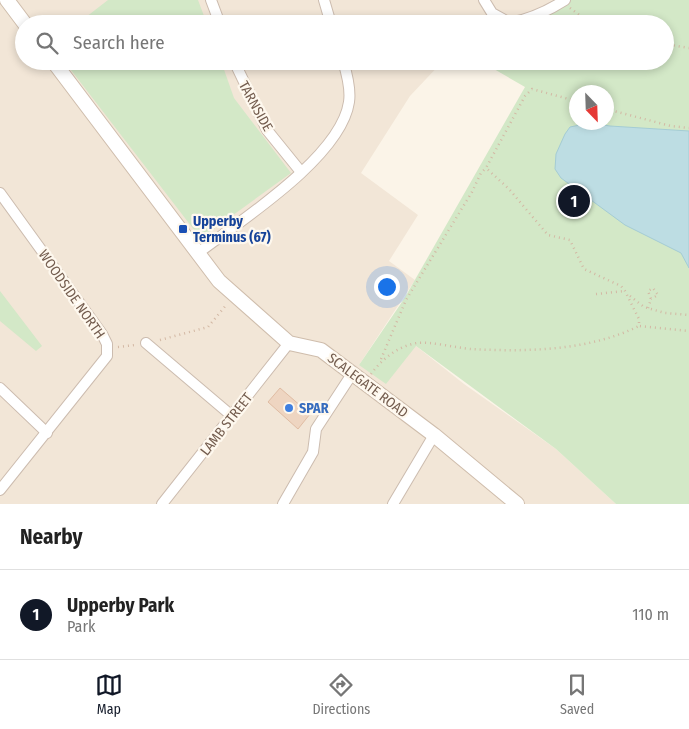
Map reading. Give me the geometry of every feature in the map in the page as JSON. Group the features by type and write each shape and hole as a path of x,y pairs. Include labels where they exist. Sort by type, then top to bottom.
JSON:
{"street":[{"path":"0,6 7,0 18,15"},
{"path":"211,0 217,15"},
{"path":"324,0 328,15"},
{"path":"484,0 492,13 496,15"},
{"path":"537,15 568,1"},
{"name":"SCALEGATE ROAD","path":"60,70 219,281 288,343 321,350 434,435 517,504"},
{"name":"TARNSIDE","path":"238,70 267,130 301,172"},
{"path":"198,253 301,172 340,129 349,102 346,70"},
{"name":"WOODSIDE NORTH","path":"0,193 102,334 107,349 107,356 0,490"},
{"path":"146,343 232,416"},
{"name":"LAMB STREET","path":"162,504 288,343"},
{"path":"283,504 313,452 316,429 352,374"},
{"path":"0,388 47,433"},
{"path":"393,504 434,435"}],"path":[{"path":"568,1 567,5 580,15"},
{"path":"674,46 689,48"},
{"path":"365,383 381,360 406,300 472,192 481,172 486,168 525,96 532,89 569,99"},
{"path":"614,111 671,126 689,128"},
{"path":"486,168 509,189 548,235 570,240 584,269 621,286 629,295 648,308 665,313 689,315"},
{"path":"648,308 651,299 648,291 654,288 658,295 651,299"},
{"path":"596,294 625,291"},
{"path":"107,349 146,343 208,327 234,295"},
{"path":"629,295 639,318 639,326"},
{"path":"381,360 418,342 470,349 574,347 604,341 639,326 689,331"}],"shaded area":[{"path":"0,0 565,0 530,15 15,15 15,70 435,70 410,96 361,173 418,215 389,261 415,280 359,365 416,346 464,384 556,449 616,504 0,504"}],"green space":[{"path":"108,0 198,0 204,15 89,15"},
{"path":"565,0 689,0 689,504 616,504 556,449 416,346 386,384 359,365 404,299 525,87 496,70 674,70 674,15 530,15"},
{"path":"71,70 224,70 234,98 291,173 211,231 198,235"},
{"path":"0,291 42,346 36,351 0,321"}],"water":[{"path":"614,126 689,131 689,268 681,253 625,225 561,178 555,169 556,154 569,128 569,130 614,130"}],"building":[{"name":"SPAR","path":"280,388 310,414 298,429 268,402"}],"place":[{"name":"Upperby Park","path":"574,201"},
{"name":"Upperby Terminus (67)","path":"183,229"},
{"name":"SPAR","path":"289,408"}]}
